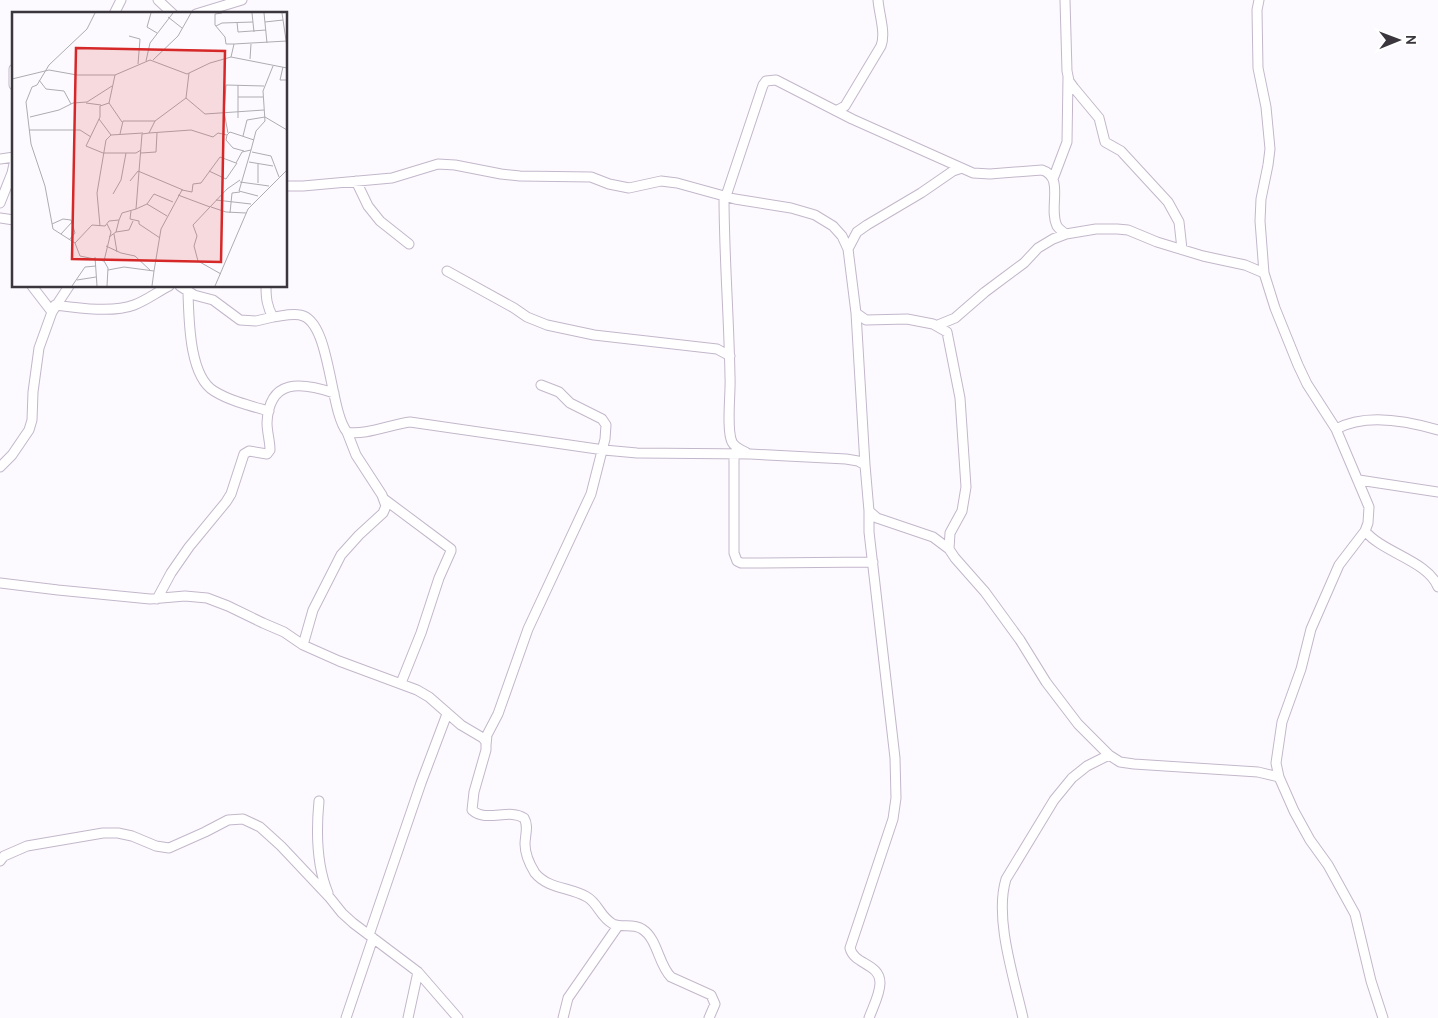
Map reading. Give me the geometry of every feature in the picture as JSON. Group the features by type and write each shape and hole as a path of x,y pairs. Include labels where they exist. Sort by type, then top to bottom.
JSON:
{"street":[{"path":"115,12 121,0"},
{"path":"158,0 171,12"},
{"path":"203,12 242,0"},
{"path":"836,111 845,106 881,46 884,35 878,0"},
{"path":"1065,0 1068,142 1053,179 1057,225 1066,234"},
{"path":"1259,0 1257,10 1258,68 1266,107 1270,149 1260,209 1264,273 1275,308 1298,365 1307,384 1336,429 1369,507 1368,523 1365,531 1339,565 1312,629 1301,669 1280,730 1276,763 1279,777 1294,811 1310,840 1328,864 1355,914 1371,981 1383,1018"},
{"path":"1068,76 1074,88 1099,118 1105,142 1121,151 1168,202 1178,222 1182,249"},
{"path":"873,562 741,563 737,561 734,553 730,454 732,442 729,425 730,356 724,256 725,196 763,85 766,81 776,80 836,111 973,173 990,174 1042,170 1048,172 1053,179"},
{"path":"288,186 392,178 438,164 520,176 591,177 620,187 629,188 661,181 677,183 735,199 791,208 815,215 839,232 848,249 856,313 869,532 895,758 896,798 893,819 850,948 854,957 874,969 880,977 880,988 869,1018"},
{"path":"839,232 848,234 857,232 953,171 962,168"},
{"path":"0,203 12,173"},
{"path":"356,181 368,206 380,221 409,244"},
{"path":"938,326 955,318 985,292 1024,263 1038,248 1066,234 1096,229 1117,228 1128,230 1203,256 1245,265 1264,273"},
{"path":"848,249 857,232"},
{"path":"447,271 527,317 547,325 594,335 694,345 721,350 730,356"},
{"path":"34,288 54,309 126,308 166,288"},
{"path":"0,467 12,455 30,430 39,348 54,309 68,288"},
{"path":"183,288 188,292 212,300 240,320 256,321 273,316 301,315 311,320 319,332 345,429 356,455 384,499 386,506 383,513 341,555 314,610 303,645"},
{"path":"266,288 266,299 273,316"},
{"path":"188,292 189,318 196,366 207,385 220,395 269,411"},
{"path":"856,313 866,320 907,319 938,326 947,332"},
{"path":"949,549 950,533 962,511 966,487 960,398 947,332 955,318"},
{"path":"721,350 729,342"},
{"path":"541,385 559,392 570,403 605,422 604,450 592,494 528,629 498,714 487,735 474,792 472,810 481,815 516,814 524,818 527,826 526,854 536,873 542,879 556,886 586,896 602,916 618,926 637,926 642,929 651,938 666,973 711,995 715,1004 709,1018"},
{"path":"157,599 171,573 189,547 231,494 244,454 249,451 267,454 270,450 267,424 269,411 278,392 283,388 306,386 334,393"},
{"path":"1336,429 1347,424 1375,420 1424,426 1438,430"},
{"path":"347,432 358,433 410,422 604,450 637,453 750,454 846,458 865,465"},
{"path":"732,442 737,448 750,454"},
{"path":"1359,480 1438,492"},
{"path":"384,499 451,548 401,683"},
{"path":"869,511 877,518 933,537 949,549 985,592 1020,640 1046,682 1073,717 1109,755 1120,762 1134,764 1258,772 1279,777"},
{"path":"1365,531 1374,541 1424,571 1432,578 1438,588"},
{"path":"0,583 157,599 186,596 215,601 284,632 303,645 338,661 401,683 429,697 447,714 482,738 486,746"},
{"path":"346,1018 421,783 447,714"},
{"path":"1023,1018 1003,923 1002,892 1006,879 1054,800 1072,778 1087,766 1109,755"},
{"path":"318,801 318,858 330,898"},
{"path":"0,861 4,856 27,846 103,833 118,833 132,836 156,846 170,848 228,820 243,819 260,827 281,846 342,913 418,972 458,1018"},
{"path":"564,1018 568,998 618,926"},
{"path":"408,1018 418,972"}]}
